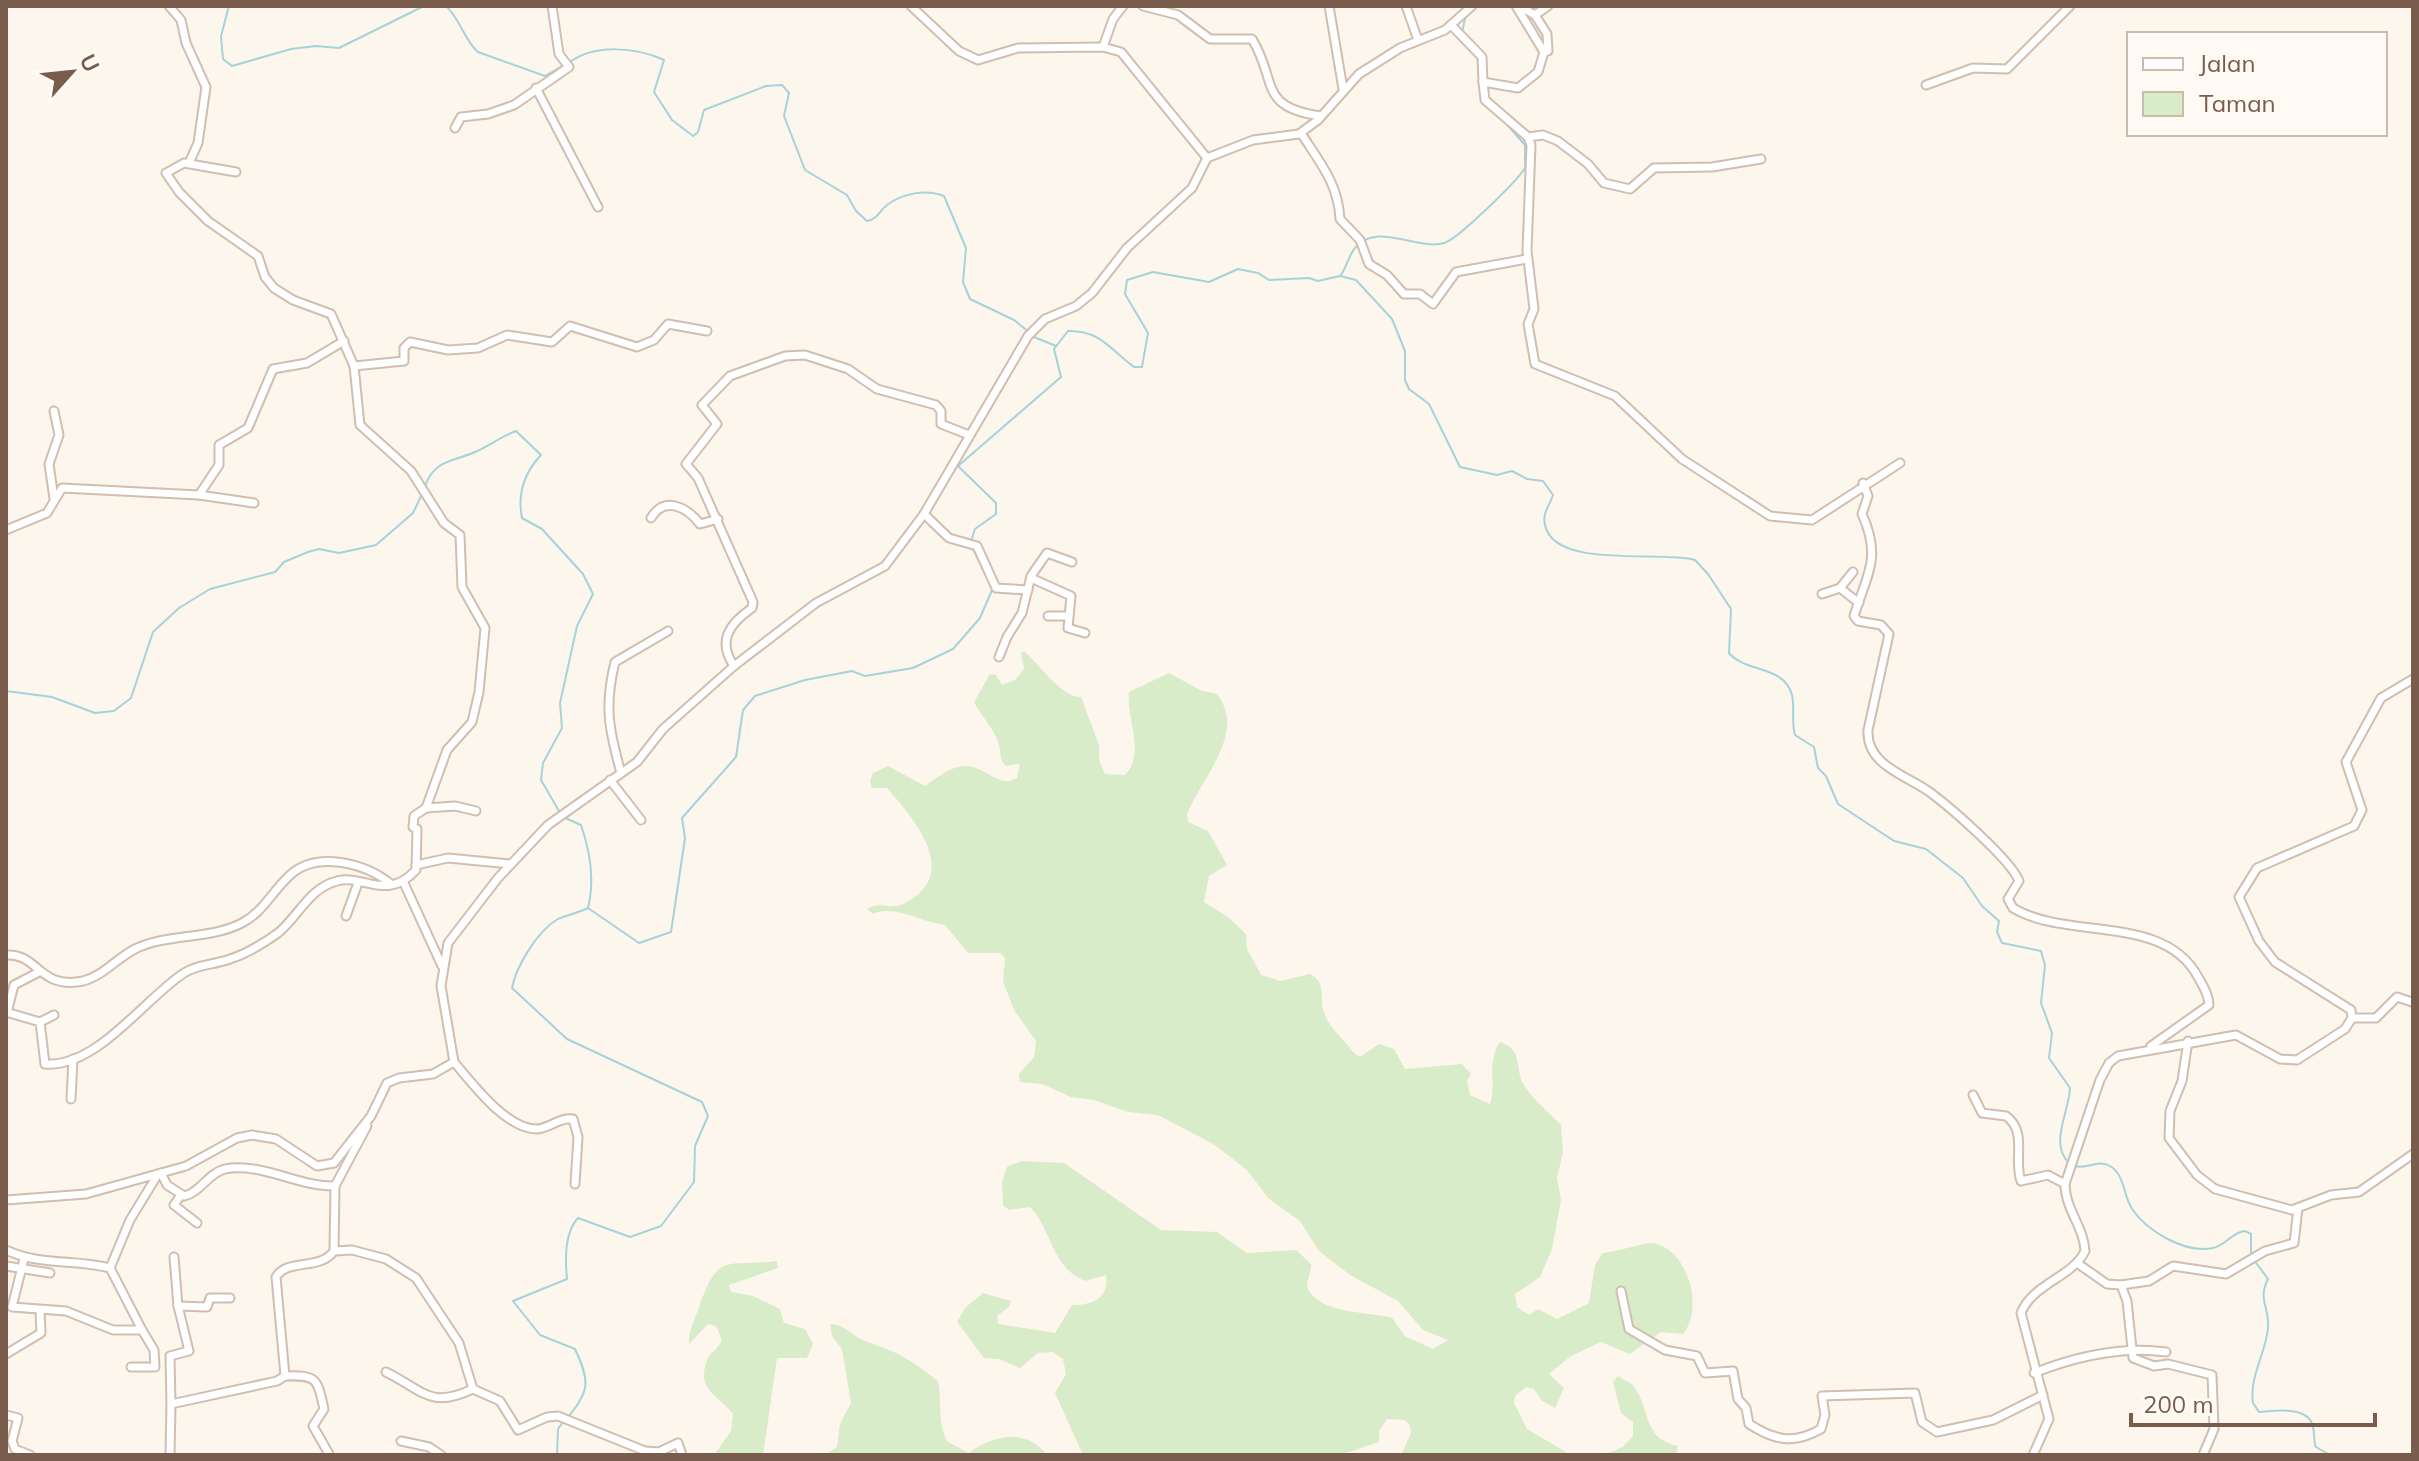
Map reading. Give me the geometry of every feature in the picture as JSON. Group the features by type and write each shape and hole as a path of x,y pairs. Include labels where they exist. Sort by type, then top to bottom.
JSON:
{"street":[{"path":"169,6 181,20 186,43 206,87 198,143 189,163"},
{"path":"455,128 463,116 500,111 570,66 559,54 552,6"},
{"path":"911,6 959,51 978,60 1018,48 1103,47 1124,54 1207,158"},
{"path":"1103,47 1113,19 1123,6"},
{"path":"1143,6 1178,15 1210,39 1252,39 1267,81 1283,105 1291,111 1321,116"},
{"path":"1329,6 1343,89"},
{"path":"1406,6 1418,40"},
{"path":"575,1184 578,1137 573,1119 567,1118 534,1129 519,1124 481,1096 454,1062 442,1003 442,967 451,935 510,864 561,816 637,762 663,729 734,666 816,603 882,569 924,514 969,435 1001,388 1028,336 1037,326 1092,293 1134,240 1192,188 1207,158 1253,140 1301,133 1370,66 1451,25 1472,6"},
{"path":"1483,82 1518,88 1538,72 1544,52 1548,51 1547,34 1532,12 1518,6"},
{"path":"1518,6 1544,52"},
{"path":"1532,12 1548,6"},
{"path":"1926,85 1973,68 2007,69 2070,6"},
{"path":"1451,25 1482,57 1484,96 1490,105 1528,137 1543,135 1558,141 1588,164 1604,183 1628,189 1634,188 1654,168 1712,167 1761,159"},
{"path":"536,88 598,207"},
{"path":"1301,133 1341,202 1340,219 1360,240 1369,264 1387,275 1404,294 1420,294 1433,304 1456,272 1527,259"},
{"path":"1528,137 1527,259 1534,306 1528,324 1537,365 1615,396 1682,459 1770,516 1812,520 1863,483 1900,463"},
{"path":"236,172 189,163 176,164 166,171 179,192 219,230 252,250 274,288 293,300 331,314 354,366 360,425 407,466 446,526 460,535 462,587 485,628 473,720 445,754 426,808"},
{"path":"354,366 404,361 404,348 410,342 448,350 478,348 507,335 550,342 570,326 637,347 654,340 668,324 707,331"},
{"path":"199,495 206,480 219,465 219,445 248,428 273,369 307,363 344,341"},
{"path":"734,666 725,645 726,633 738,618 752,608 753,602 718,519 697,476 686,464 717,424 703,403 730,376 774,360 805,355 833,361 877,389 936,405 941,411 941,424 969,435"},
{"path":"54,411 59,435 50,458 49,482 54,502"},
{"path":"38,485 49,482"},
{"path":"1863,483 1868,496 1862,514 1872,533 1873,548 1867,581 1854,615 1856,620 1881,625 1889,634 1868,730 1873,753 1885,766 1931,793 2007,862 2019,881 2008,899 2011,905 2057,923 2153,940 2191,964 2209,997 2209,1005 2145,1049"},
{"path":"6,530 40,518 54,502 57,490 68,488 199,495 254,503"},
{"path":"651,518 665,505 677,505 686,508 700,524 718,519"},
{"path":"924,514 958,543 975,545 996,588 1028,590"},
{"path":"999,657 1022,613 1031,578 1048,553 1072,562"},
{"path":"1822,594 1840,588 1853,572"},
{"path":"1031,578 1072,597 1067,616 1069,629 1085,633"},
{"path":"1840,588 1859,603"},
{"path":"1048,616 1067,616"},
{"path":"621,773 607,721 608,692 615,662 668,631"},
{"path":"2033,1455 2049,1419 2023,1330 2022,1309 2057,1275 2077,1263 2085,1247 2069,1209 2065,1184 2109,1063 2118,1056 2145,1049 2236,1035 2280,1059 2297,1060 2345,1029 2352,1018 2351,1010 2275,962 2254,932 2239,897 2257,868 2354,826 2361,817 2346,762 2381,698 2413,679"},
{"path":"610,780 641,820"},
{"path":"40,1022 44,1063 73,1059 125,1028 133,1014 184,973 234,958 263,943 280,931 310,898 327,885 341,880 374,887 403,881 416,871 414,816 426,808 455,806 476,811"},
{"path":"416,865 441,858 510,864"},
{"path":"6,955 23,956 39,972 55,981 80,981 147,944 238,925 257,914 284,881 305,866 346,863 372,872 391,884"},
{"path":"403,881 442,967"},
{"path":"346,916 358,883"},
{"path":"39,972 14,985 7,1012 40,1022 54,1015"},
{"path":"2352,1018 2376,1018 2397,997 2412,1002"},
{"path":"2188,1041 2185,1071 2168,1125 2175,1148 2197,1175 2215,1189 2282,1207 2298,1208 2331,1195 2359,1192 2413,1154"},
{"path":"71,1099 73,1059"},
{"path":"285,1376 277,1275 286,1268 326,1261 334,1251 335,1186 359,1146 383,1088 393,1079 433,1074 454,1062"},
{"path":"1973,1095 1982,1113 2006,1116 2014,1124 2019,1140 2021,1181 2048,1175 2065,1184"},
{"path":"6,1200 74,1197 186,1166 237,1138 252,1135 276,1139 314,1164 328,1166 340,1157 371,1116"},
{"path":"160,1174 167,1185 181,1195 190,1195 213,1175 228,1169 275,1175 304,1185 335,1186"},
{"path":"110,1268 130,1220 160,1174"},
{"path":"181,1195 173,1204 197,1223"},
{"path":"2077,1263 2107,1284 2121,1285 2149,1281 2173,1266 2233,1272 2265,1251 2294,1243 2298,1208"},
{"path":"6,1250 24,1259 91,1263 110,1268 154,1350 155,1367 131,1367"},
{"path":"334,1251 352,1250 386,1259 416,1278 459,1343 473,1389 500,1401 519,1430 547,1417 558,1416 645,1451 661,1451 679,1444 682,1455"},
{"path":"171,1454 170,1356 189,1351 178,1306 174,1257"},
{"path":"24,1259 11,1306 77,1313 125,1332 142,1330"},
{"path":"6,1266 50,1273"},
{"path":"2121,1285 2127,1301 2133,1358 2151,1365 2168,1364 2212,1375 2214,1429 2203,1455"},
{"path":"1621,1291 1629,1329 1665,1350 1697,1356 1705,1373 1733,1371 1738,1399 1749,1416 1749,1424 1777,1440 1808,1436 1821,1429 1825,1415 1822,1396 1915,1393 1923,1424 1939,1432 1993,1420 2043,1395"},
{"path":"178,1306 207,1307 210,1298 230,1298"},
{"path":"6,1354 41,1333 40,1311"},
{"path":"2034,1373 2077,1357 2136,1349 2166,1352"},
{"path":"386,1372 434,1400 454,1398 473,1389"},
{"path":"171,1404 277,1381 285,1376 309,1375 315,1380 324,1409 313,1426 329,1454"},
{"path":"6,1415 17,1417 12,1441 15,1449 30,1455"},
{"path":"401,1441 429,1447 441,1455"}],"green space":[{"path":"1024,651 1059,687 1081,697 1099,745 1099,760 1105,774 1125,775 1134,757 1129,692 1169,673 1202,691 1217,694 1225,709 1225,739 1187,814 1188,822 1208,831 1227,865 1209,876 1204,902 1228,917 1246,934 1247,949 1261,975 1281,981 1310,974 1315,977 1320,985 1328,1022 1354,1053 1360,1057 1379,1044 1394,1049 1405,1069 1462,1064 1471,1074 1467,1081 1470,1095 1490,1104 1496,1050 1500,1042 1513,1050 1526,1088 1561,1125 1563,1152 1557,1178 1561,1200 1552,1249 1540,1277 1515,1294 1517,1307 1529,1315 1538,1309 1557,1319 1589,1303 1595,1265 1603,1253 1651,1243 1664,1247 1683,1266 1689,1280 1692,1309 1683,1334 1661,1332 1630,1354 1601,1342 1571,1356 1549,1374 1564,1388 1555,1408 1542,1401 1534,1389 1526,1387 1515,1396 1514,1403 1527,1429 1571,1455 1401,1455 1411,1433 1410,1425 1404,1420 1387,1419 1379,1431 1379,1442 1340,1455 1083,1455 1055,1393 1066,1374 1063,1359 1053,1352 1038,1353 1020,1368 999,1359 984,1358 957,1322 966,1307 983,1293 1011,1301 1009,1307 997,1316 998,1324 1055,1333 1072,1305 1093,1302 1105,1289 1106,1275 1085,1281 1066,1267 1030,1207 1009,1210 1003,1205 1002,1182 1007,1167 1021,1161 1064,1163 1161,1230 1217,1232 1247,1253 1296,1250 1311,1264 1308,1289 1324,1304 1392,1318 1405,1336 1433,1349 1448,1340 1423,1330 1398,1301 1350,1275 1319,1251 1300,1221 1268,1198 1247,1170 1215,1145 1158,1115 1128,1112 1094,1100 1071,1097 1042,1084 1020,1082 1019,1074 1034,1057 1036,1041 1014,1010 1003,981 1005,958 1000,953 968,953 945,925 890,911 873,914 867,909 898,906 920,892 929,878 932,863 920,832 898,801 887,788 872,788 870,781 873,773 888,766 925,786 945,772 962,766 974,767 1005,781 1017,778 1020,764 1006,766 996,737 974,702 990,674 996,675 1002,685 1015,680 1024,669 1021,653"},
{"path":"777,1261 778,1268 729,1285 731,1292 753,1296 780,1309 784,1323 805,1329 813,1344 807,1358 777,1358 763,1455 714,1455 731,1431 733,1414 710,1391 704,1378 707,1360 722,1340 716,1326 708,1324 689,1344 692,1325 706,1289 719,1269 726,1265"},
{"path":"830,1324 903,1357 938,1381 941,1421 948,1442 969,1453 988,1442 1020,1438 1039,1446 1047,1455 825,1455 837,1447 840,1424 851,1403 842,1349 832,1336"},
{"path":"1618,1376 1634,1387 1658,1437 1678,1446 1676,1455 1604,1455 1623,1447 1633,1436 1633,1422 1621,1413 1613,1382"}],"waterway":[{"path":"229,6 221,36 223,59 232,66 291,49 316,46 339,48 424,6"},
{"path":"446,6 478,52 545,76 564,65"},
{"path":"1462,32 1466,15"},
{"path":"570,62 591,52 616,49 641,52 664,60 654,92 672,120 693,136 698,132 704,110 766,86 782,85 789,93 784,116 805,170 847,195 856,211 867,221 893,201 907,195 930,193 944,196 966,248 963,282 970,299 1014,320 1029,332"},
{"path":"1485,72 1486,59"},
{"path":"1341,275 1353,251 1364,240 1386,237 1444,243 1486,209 1525,168 1525,145 1503,120"},
{"path":"971,541 975,529 996,514 996,503 958,466 1061,377 1054,349 1068,331 1097,337 1134,367 1142,367 1148,333 1125,294 1127,280 1153,272 1209,282 1238,269 1258,273 1269,280 1309,278 1318,281 1340,276 1356,280 1392,319 1405,351 1405,380 1409,389 1429,404 1460,467 1497,475 1512,471 1527,479 1543,481 1553,495 1545,513 1545,525 1553,539 1568,548 1611,556 1695,560 1731,609 1729,653 1745,664 1773,674 1788,685 1793,700 1795,735 1814,747 1818,768 1826,776 1838,804 1894,841 1926,849 1963,878 1982,906 1999,921 1997,932 2002,943 2041,951 2045,965 2041,1003 2052,1033 2049,1058 2070,1088 2060,1137 2063,1155 2069,1163"},
{"path":"1034,337 1056,346"},
{"path":"425,486 439,466 516,431 541,455 523,484 520,500 522,518 542,529 583,574 593,594 577,626 560,703 562,728 543,763 541,780 559,811"},
{"path":"6,691 52,697 95,713 114,711 131,698 153,632 179,608 210,589 275,572 284,562 308,552 319,549 339,553 376,545 413,513 423,492"},
{"path":"972,547 984,570"},
{"path":"588,908 639,943 671,932 685,838 682,818 736,757 743,710 755,696 805,680 852,671 865,676 913,668 953,649 980,618 992,590"},
{"path":"563,817 581,825 584,835 591,876 588,908 558,919 543,932 523,960 512,988 567,1039 702,1102 708,1116 695,1146 694,1182 661,1226 630,1237 578,1218 568,1239 567,1279 513,1301 540,1335 575,1349 585,1385 580,1400 568,1417"},
{"path":"2074,1166 2110,1166 2121,1180 2132,1209 2147,1225 2168,1239 2191,1248 2213,1248 2245,1231 2251,1234 2251,1255"},
{"path":"2254,1260 2268,1279 2264,1293 2268,1320 2267,1337 2253,1384 2253,1403 2259,1412 2290,1411 2305,1415 2313,1427 2316,1447 2330,1455"},
{"path":"557,1455 558,1429 563,1422"}]}
